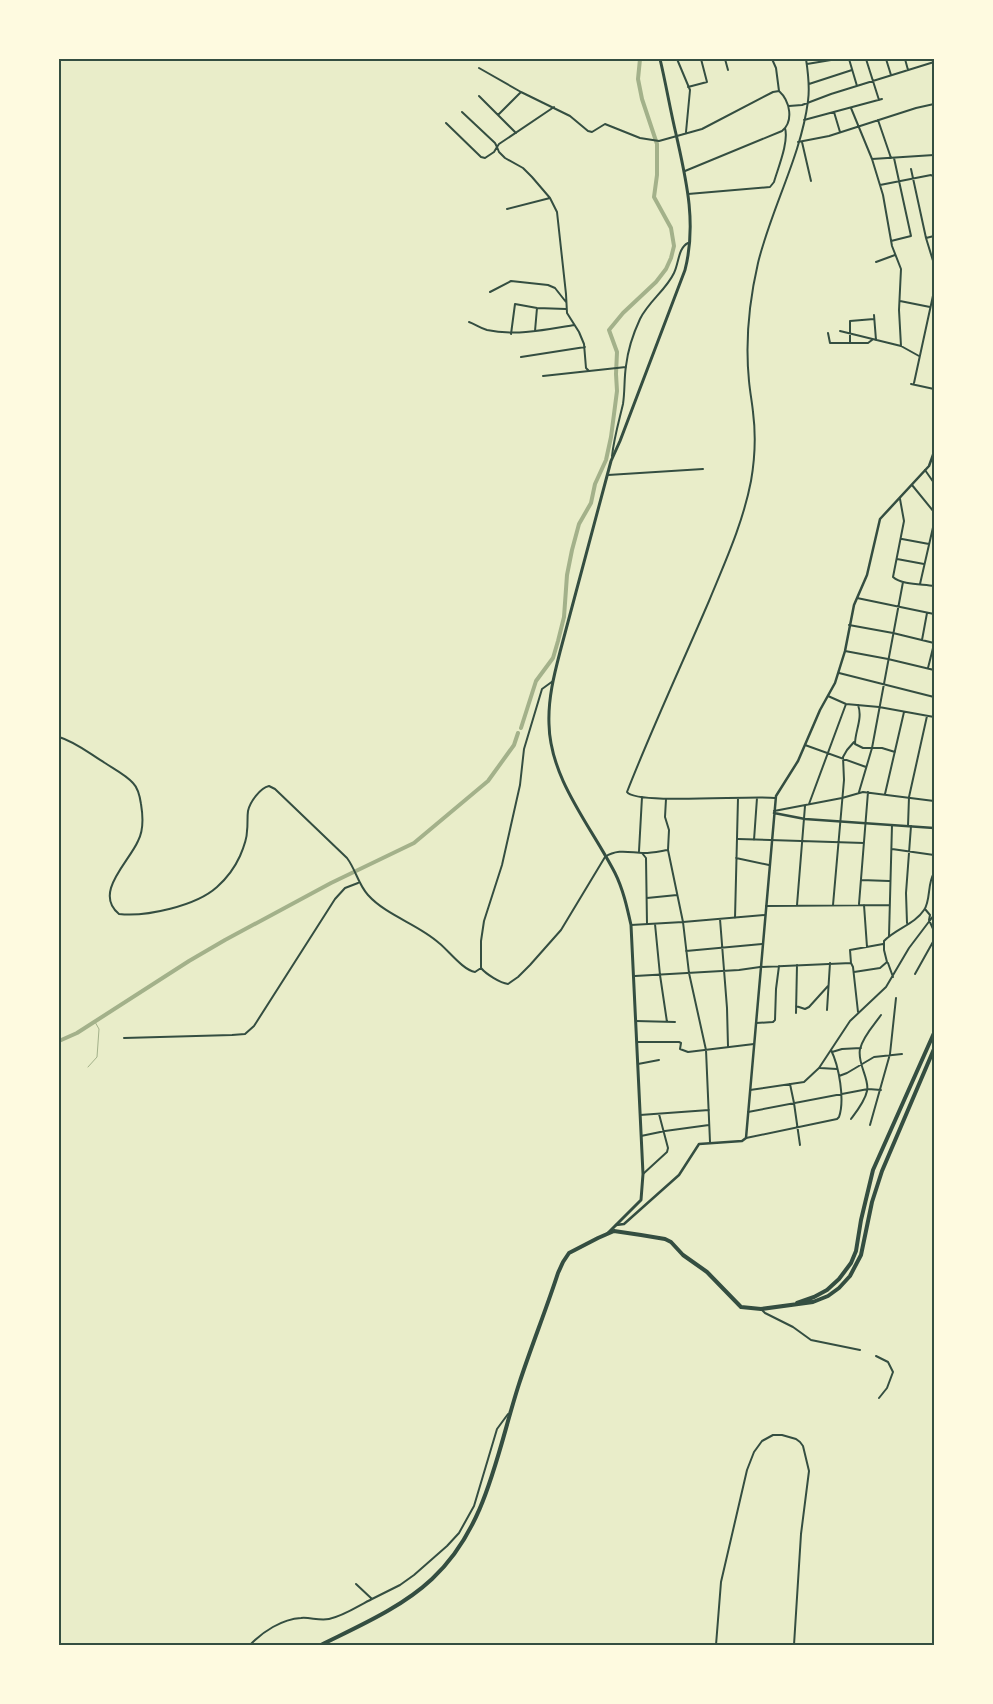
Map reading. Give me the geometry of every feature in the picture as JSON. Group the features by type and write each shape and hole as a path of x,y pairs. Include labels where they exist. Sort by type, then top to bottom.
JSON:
{"highway":[{"path":"791,1305 827,1290 839,1279 851,1263 856,1251 873,1170 934,1033"},
{"path":"321,1645 403,1601 432,1579 466,1538 478,1516 530,1350 563,1262 569,1253 607,1234 622,1231 665,1239 707,1272 736,1304 747,1309 806,1304 828,1296 847,1280 857,1266 864,1246 872,1202 882,1170 934,1049"}],"main road":[{"path":"607,1234 641,1200 643,1174 635,976 631,924 616,875 561,776 552,746 549,724 553,680 612,458 620,442 686,270 691,213 685,171 660,59"}],"street":[{"path":"677,59 688,87 690,98 686,132"},
{"path":"688,87 707,82 701,59"},
{"path":"725,59 728,70"},
{"path":"685,171 775,135 785,128 788,122 789,106 785,96 779,91 776,68 772,59"},
{"path":"775,798 666,799 629,796 627,792 722,570 746,507 755,456 756,438 749,382 747,329 758,262 768,228 788,177 808,102 809,84 806,59"},
{"path":"807,64 837,59"},
{"path":"849,59 857,86"},
{"path":"866,59 879,100"},
{"path":"886,59 891,76"},
{"path":"905,59 908,70"},
{"path":"789,106 802,105 934,62 932,59"},
{"path":"479,68 521,92 570,116 588,131 592,132 605,124 640,138 653,141 702,129 779,91"},
{"path":"809,84 852,70"},
{"path":"498,115 521,92"},
{"path":"479,96 516,133"},
{"path":"804,120 882,99"},
{"path":"798,142 841,132 934,104"},
{"path":"446,123 481,157 485,158 499,144 554,107"},
{"path":"851,108 872,159 880,185 891,241 901,269 901,346"},
{"path":"462,112 505,158 523,168 550,198 557,212 567,314 580,332 585,346 586,368 589,371"},
{"path":"834,112 841,132"},
{"path":"878,120 893,158 912,236 891,241"},
{"path":"688,194 770,187 774,182 785,143 787,132 785,128"},
{"path":"802,142 811,181"},
{"path":"872,159 934,155"},
{"path":"911,169 926,238 934,264"},
{"path":"880,185 934,177"},
{"path":"507,209 550,198"},
{"path":"926,238 934,236 934,241"},
{"path":"612,458 616,430 623,403 630,343 641,316 669,281 684,244 690,241"},
{"path":"876,262 896,255"},
{"path":"490,292 511,281 515,281 552,286 566,302"},
{"path":"559,293 563,293 566,290"},
{"path":"934,291 912,383 934,389"},
{"path":"900,301 930,307"},
{"path":"510,334 515,304 538,308 566,309"},
{"path":"535,331 538,308"},
{"path":"874,315 875,340"},
{"path":"850,343 850,322 874,319"},
{"path":"469,322 487,330 510,334 574,325"},
{"path":"840,331 901,346 919,356"},
{"path":"828,334 830,343 868,343 875,340"},
{"path":"521,357 585,346"},
{"path":"543,376 626,367"},
{"path":"746,1138 776,793 798,762 820,710 839,673 846,651 857,598 867,575 880,519 930,464 934,452"},
{"path":"608,475 703,469"},
{"path":"925,470 934,483"},
{"path":"912,485 934,512"},
{"path":"900,498 904,521 893,575 894,578 903,582 934,586"},
{"path":"920,584 934,523"},
{"path":"901,539 929,544"},
{"path":"896,559 924,564"},
{"path":"859,792 872,748 903,582"},
{"path":"857,598 934,614"},
{"path":"922,640 927,613"},
{"path":"850,625 893,633 934,644 928,668"},
{"path":"846,651 934,670"},
{"path":"839,673 934,696"},
{"path":"553,680 542,689 524,749 520,785 502,865 484,921 480,968 486,974 502,983 508,984 513,981 530,965 567,922 605,857 612,852 638,851 646,858 647,924"},
{"path":"828,696 846,704 880,707 934,717"},
{"path":"809,804 846,704"},
{"path":"833,905 844,754 854,742 860,718 858,705"},
{"path":"885,794 904,712"},
{"path":"907,924 906,893 910,852 909,798 927,716"},
{"path":"59,737 75,744 124,776 134,783 138,790 143,811 140,839 115,879 109,898 113,909 119,914 141,914 176,906 204,896 217,887 240,857 246,838 249,809 262,788 269,786 275,789 347,858 355,869 359,883 369,897 438,942 468,969 475,972 480,968"},
{"path":"854,742 857,746 863,748 882,748 895,752"},
{"path":"805,745 866,767"},
{"path":"774,812 842,798 859,792 934,802"},
{"path":"859,904 868,792"},
{"path":"638,851 642,797"},
{"path":"736,918 738,798"},
{"path":"754,840 757,798"},
{"path":"666,799 665,817 669,830 668,850 683,922 689,973 706,1050 710,1142"},
{"path":"797,905 806,805"},
{"path":"774,812 805,819 934,828"},
{"path":"889,936 892,825"},
{"path":"738,839 864,843"},
{"path":"892,849 934,855"},
{"path":"642,853 668,850"},
{"path":"736,858 769,864"},
{"path":"858,1012 850,950 883,944 889,936 919,916 925,909 934,871"},
{"path":"861,880 890,882"},
{"path":"124,1038 232,1035 248,1032 271,1000 335,898 345,888 359,883"},
{"path":"647,898 677,896"},
{"path":"864,904 867,947"},
{"path":"766,906 889,905"},
{"path":"925,909 930,915 929,920 934,930"},
{"path":"631,924 655,924 765,915"},
{"path":"750,1090 804,1082 819,1068 850,1021 883,991 910,948 934,915"},
{"path":"720,919 728,1046"},
{"path":"655,924 667,1022"},
{"path":"915,974 934,940"},
{"path":"686,950 762,944"},
{"path":"883,944 893,977"},
{"path":"854,972 880,968 887,962"},
{"path":"827,1010 830,963"},
{"path":"635,976 851,963"},
{"path":"796,1013 797,965"},
{"path":"756,1023 772,1022 775,1020 779,966"},
{"path":"796,1006 805,1009 809,1007 829,985"},
{"path":"870,1125 890,1054 896,998"},
{"path":"851,1119 868,1089 861,1065 860,1048 867,1034 881,1015"},
{"path":"636,1021 675,1022"},
{"path":"637,1042 679,1042 682,1050 688,1052 754,1044"},
{"path":"831,1050 860,1048"},
{"path":"616,1225 624,1224 679,1175 699,1144 742,1141 746,1138 837,1119 840,1114 841,1094 838,1070 831,1050"},
{"path":"839,1076 874,1057 902,1054"},
{"path":"638,1064 659,1060"},
{"path":"819,1068 838,1070"},
{"path":"790,1084 800,1145"},
{"path":"748,1112 868,1089 881,1090"},
{"path":"640,1115 709,1110"},
{"path":"643,1174 667,1152 668,1145 659,1114"},
{"path":"641,1136 709,1125"},
{"path":"761,1309 765,1313 793,1327 811,1340 860,1350"},
{"path":"876,1356 888,1362 893,1372 887,1388 879,1398"},
{"path":"250,1645 269,1629 286,1622 300,1618 330,1619 393,1588 414,1575 431,1560 459,1533 474,1506 496,1429 511,1412"},
{"path":"716,1645 721,1582 747,1470 754,1452 762,1441 773,1435 782,1435 796,1439 804,1446 809,1471 801,1534 794,1645"},
{"path":"356,1584 372,1599"}],"waterway":[{"path":"521,728 536,681 553,658 564,617 567,575 572,550 579,524 591,503 595,484 606,460 617,391 617,352 609,330 623,313 656,282 666,269 674,246 671,228 654,197 657,175 657,144 642,99 638,79 640,59"},
{"path":"59,1041 77,1033 225,940 331,883 414,843 488,781 514,745 518,733"},
{"path":"88,1067 97,1057 99,1029 95,1022"}]}
